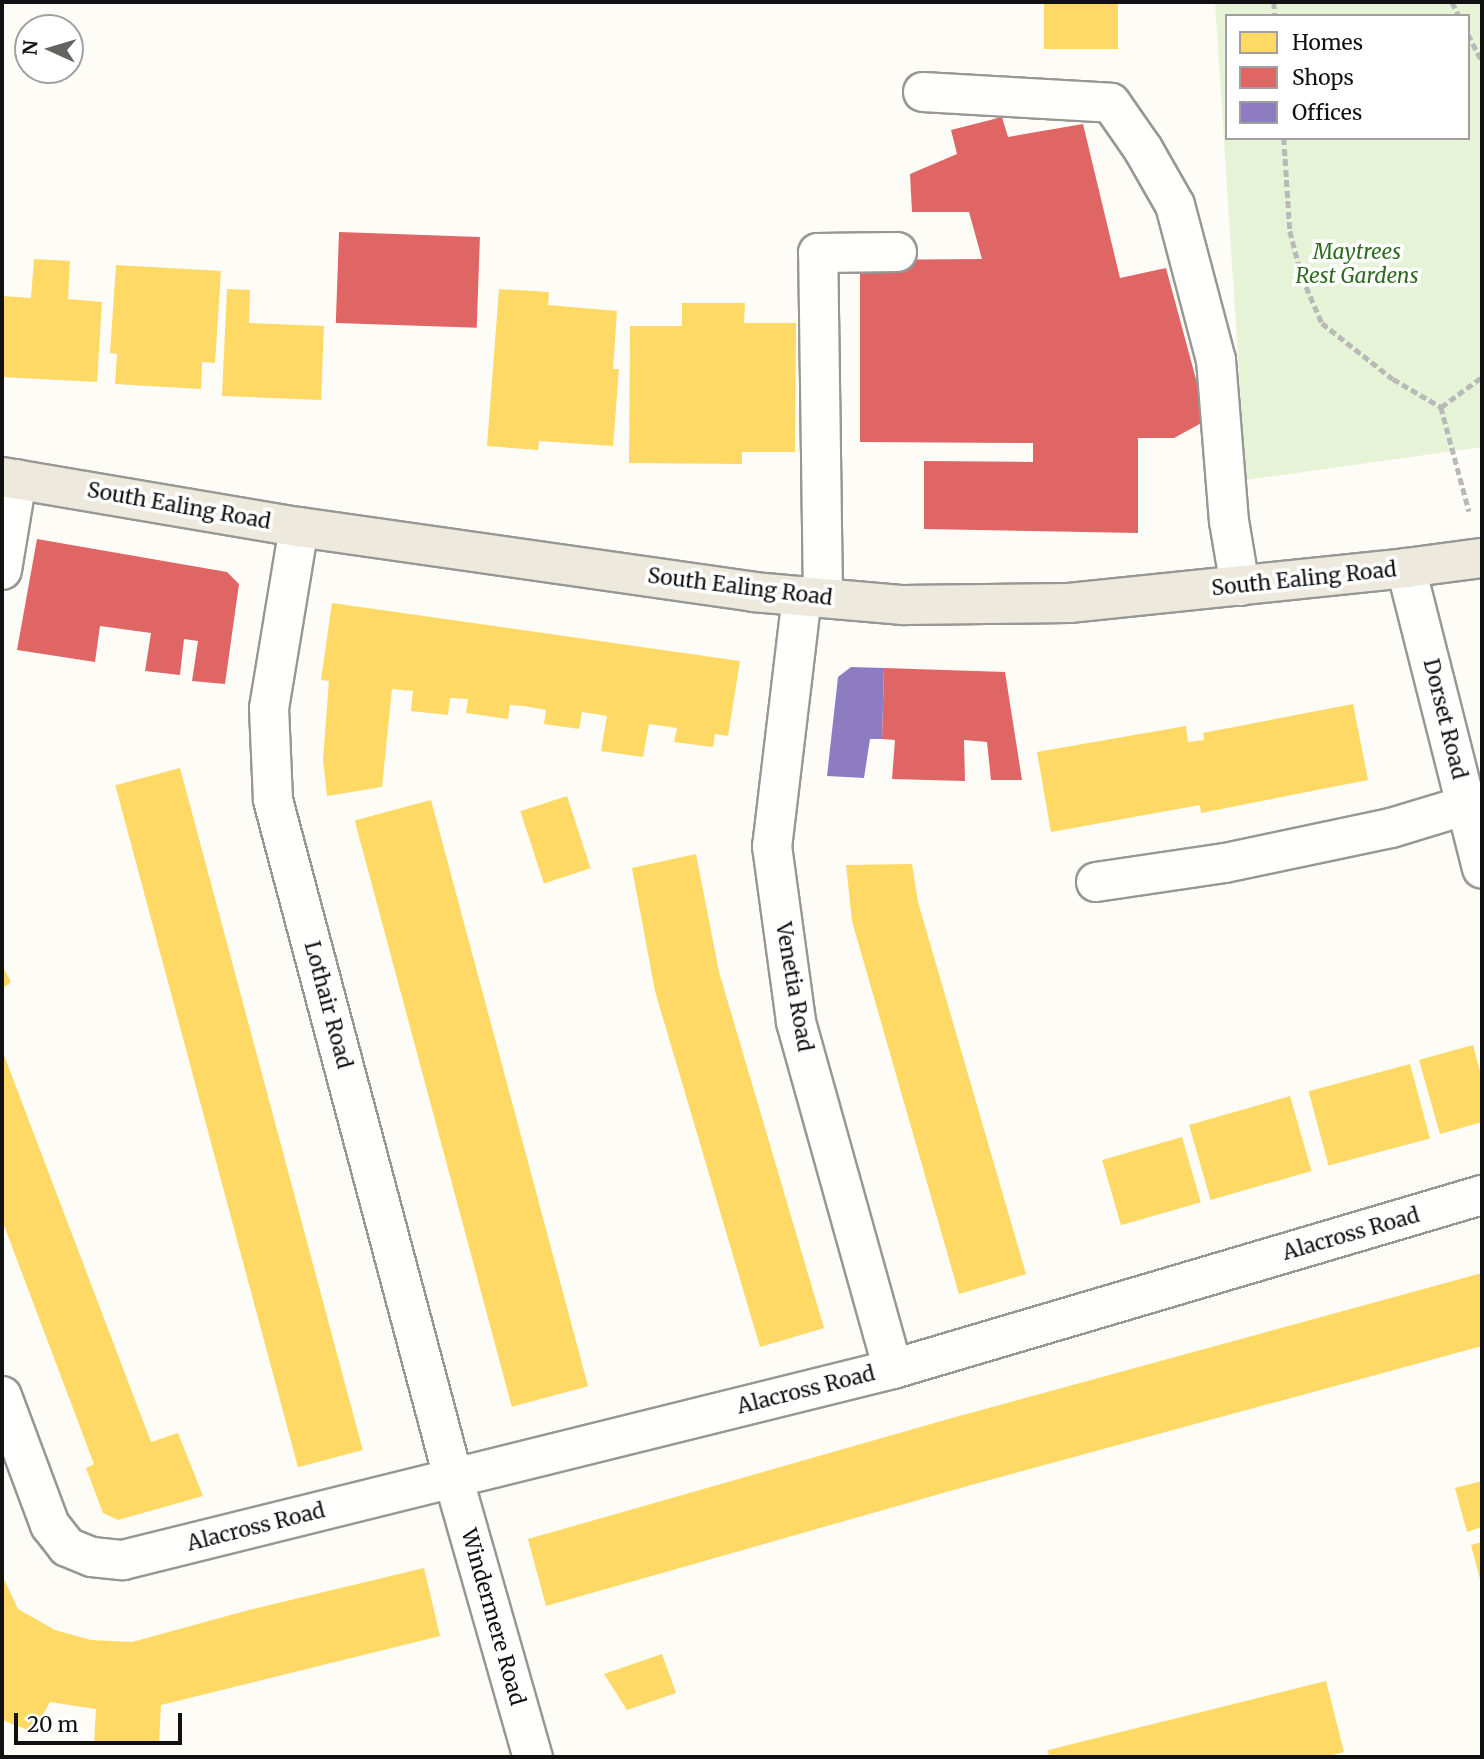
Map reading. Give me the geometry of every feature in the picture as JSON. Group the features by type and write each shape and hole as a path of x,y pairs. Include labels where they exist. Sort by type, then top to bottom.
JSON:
{"main road":[{"name":"South Ealing Road","path":"9,478 299,527 813,597 903,605 1069,603 1481,558"}],"street":[{"path":"923,92 1111,103 1143,149 1175,205 1216,360 1229,521 1240,586"},
{"name":"Venetia Road","path":"893,1369 796,1022 772,846 813,597 818,253 897,252"},
{"path":"2,570 9,478"},
{"name":"Lothair Road","path":"299,527 269,708 273,800 453,1476"},
{"name":"Dorset Road","path":"1406,568 1482,869"},
{"path":"1096,882 1226,863 1391,828 1467,805"},
{"name":"Alacross Road","path":"2,1396 50,1525 67,1547 92,1558 123,1560 893,1369 1482,1195"},
{"name":"Windermere Road","path":"453,1476 533,1757"}],"path":[{"path":"1470,38 1482,62"},
{"path":"1284,140 1290,231 1302,277 1322,323 1393,379 1441,407 1481,558"},
{"path":"1441,407 1482,377"}],"green space":[{"name":"Maytrees Rest Gardens","path":"1215,2 1482,2 1482,447 1246,480"}],"building: Homes":[{"path":"1044,2 1118,2 1118,49 1044,49"},
{"path":"34,259 70,261 68,299 102,302 97,382 2,377 2,296 31,298"},
{"path":"116,265 221,271 215,363 202,362 201,389 115,384 117,354 110,353"},
{"path":"227,289 250,290 249,323 324,326 321,400 222,396"},
{"path":"499,289 549,292 548,305 617,311 613,369 619,369 613,446 539,441 538,450 487,446"},
{"path":"682,303 745,303 744,323 796,323 795,452 742,452 742,464 629,463 630,326 682,326"},
{"path":"332,603 740,661 728,736 715,734 713,747 674,742 677,728 649,724 643,757 601,751 607,716 582,712 579,729 544,724 546,710 524,706 510,705 508,719 466,713 468,699 450,698 448,715 411,711 413,691 392,689 382,787 327,796 323,759 329,681 321,680"},
{"path":"1353,704 1368,780 1201,813 1200,805 1051,832 1037,752 1186,726 1188,742 1204,740 1203,733"},
{"path":"180,768 363,1450 298,1467 115,785"},
{"path":"567,796 590,868 544,883 520,811"},
{"path":"431,800 588,1386 512,1407 355,820"},
{"path":"696,854 719,972 824,1328 760,1347 655,991 632,868"},
{"path":"912,864 918,902 1026,1274 959,1294 852,921 846,865"},
{"path":"2,965 11,982 2,989"},
{"path":"1473,1045 1482,1079 1482,1122 1440,1134 1419,1060"},
{"path":"2,1050 151,1442 178,1433 203,1496 118,1520 103,1513 86,1468 94,1464 2,1220"},
{"path":"1410,1064 1430,1138 1329,1166 1309,1091"},
{"path":"1290,1096 1311,1171 1211,1200 1189,1125"},
{"path":"1182,1137 1201,1202 1121,1225 1102,1160"},
{"path":"1482,1273 1482,1346 971,1485 546,1606 528,1539 952,1418"},
{"path":"1482,1481 1482,1527 1467,1532 1455,1488"},
{"path":"1482,1542 1482,1583 1481,1583 1471,1545"},
{"path":"424,1568 440,1636 161,1705 159,1744 94,1745 96,1709 50,1702 33,1732 2,1720 2,1575 18,1609 55,1630 91,1640 132,1642 249,1610"},
{"path":"662,1654 676,1693 627,1710 604,1674"},
{"path":"1326,1681 1344,1752 1325,1757 1049,1757 1048,1750"}],"building: Shops":[{"path":"1002,117 1008,137 1083,124 1120,278 1166,268 1207,420 1174,438 1138,438 1138,533 924,529 924,461 1033,462 1033,443 860,442 860,260 982,259 969,212 912,212 910,174 957,154 951,130"},
{"path":"339,232 480,237 477,328 336,323"},
{"path":"37,539 227,572 239,584 225,684 192,681 198,641 184,639 180,675 145,671 151,633 100,626 95,662 17,650"},
{"path":"884,668 1005,672 1022,780 991,780 987,742 964,740 965,781 892,779 895,740 882,739"}],"building: Offices":[{"path":"851,667 884,668 882,739 870,739 864,778 827,776 838,677"}]}
